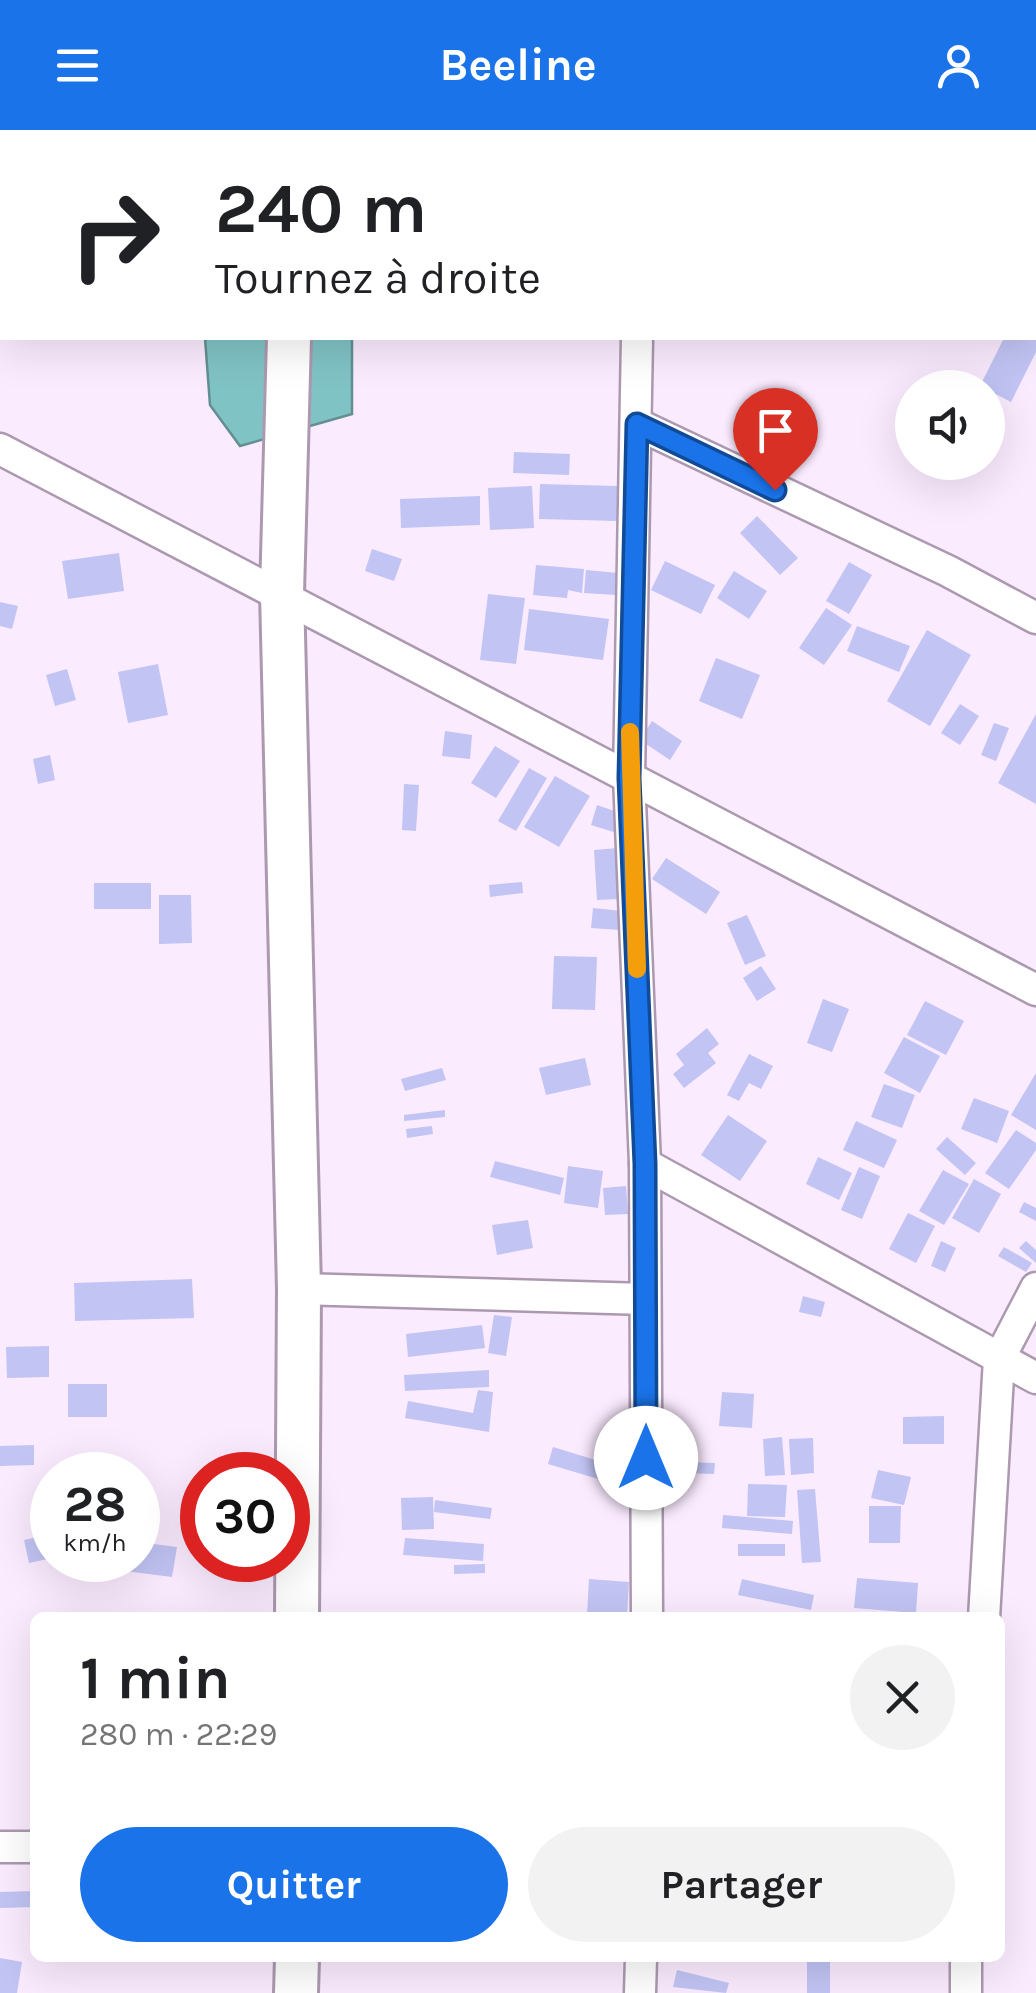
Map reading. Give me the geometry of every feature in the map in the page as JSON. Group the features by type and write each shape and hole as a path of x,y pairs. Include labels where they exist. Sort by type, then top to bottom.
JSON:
{"street":[{"path":"290,340 282,594 299,1289 297,1612"},
{"path":"636,340 629,778 645,1164 647,1612"},
{"path":"637,424 948,571 1036,618"},
{"path":"0,448 1036,990"},
{"path":"645,1164 1036,1378"},
{"path":"984,1612 999,1359 1036,1288"},
{"path":"299,1289 646,1299"},
{"path":"0,1847 30,1847"},
{"path":"296,1962 296,1993"},
{"path":"640,1993 641,1962"},
{"path":"966,1962 966,1993"}],"shaded area":[{"path":"205,340 352,340 352,414 240,446 210,405"}],"building":[{"path":"1003,340 1036,340 1036,352 1011,402 1005,399 1005,370 988,370"},
{"path":"514,452 570,454 569,475 513,473"},
{"path":"540,484 617,486 617,521 539,519"},
{"path":"532,486 534,528 490,530 488,488"},
{"path":"480,496 480,525 401,528 400,499"},
{"path":"757,516 798,558 780,575 740,533"},
{"path":"372,549 402,559 394,581 365,571"},
{"path":"119,553 124,591 68,599 62,561"},
{"path":"665,561 715,585 701,614 651,590"},
{"path":"849,562 872,575 849,614 826,601"},
{"path":"536,565 584,569 582,593 568,590 567,598 533,595"},
{"path":"586,570 618,573 616,595 584,593"},
{"path":"734,571 767,591 749,619 717,598"},
{"path":"488,594 525,598 516,664 480,660"},
{"path":"0,602 18,606 12,629 0,626"},
{"path":"826,608 852,625 824,665 799,648"},
{"path":"529,609 609,619 603,660 524,650"},
{"path":"857,626 910,646 899,672 847,651"},
{"path":"927,630 971,655 930,726 887,701"},
{"path":"716,658 760,675 742,719 699,701"},
{"path":"158,664 168,715 128,723 118,672"},
{"path":"67,669 76,700 55,706 46,675"},
{"path":"960,704 979,716 960,745 941,733"},
{"path":"1036,714 1036,804 998,783"},
{"path":"652,721 682,741 670,760 640,740"},
{"path":"994,723 1009,728 996,761 981,755"},
{"path":"445,731 472,735 470,759 442,756"},
{"path":"495,746 520,761 496,798 471,783"},
{"path":"50,755 55,780 38,784 33,759"},
{"path":"529,768 547,778 516,831 498,821"},
{"path":"555,776 590,796 559,847 524,827"},
{"path":"404,784 419,785 416,831 402,830"},
{"path":"597,805 623,814 617,833 591,825"},
{"path":"618,848 621,899 597,900 594,850"},
{"path":"666,858 720,892 706,914 652,879"},
{"path":"522,882 523,893 490,897 489,885"},
{"path":"94,883 151,883 151,909 94,909"},
{"path":"159,895 191,895 192,943 159,944"},
{"path":"593,908 622,911 620,930 591,928"},
{"path":"747,915 766,956 745,965 727,923"},
{"path":"554,956 597,957 595,1010 552,1009"},
{"path":"761,966 776,989 757,1001 743,978"},
{"path":"823,999 849,1009 832,1052 807,1043"},
{"path":"925,1001 964,1021 946,1055 907,1035"},
{"path":"707,1028 719,1044 708,1053 716,1063 684,1088 673,1074 684,1065 676,1054"},
{"path":"904,1037 940,1056 920,1093 884,1073"},
{"path":"749,1054 773,1066 761,1089 749,1083 739,1101 727,1095"},
{"path":"585,1058 591,1085 546,1095 539,1068"},
{"path":"442,1068 446,1080 405,1091 401,1079"},
{"path":"1036,1073 1036,1130 1011,1115"},
{"path":"884,1084 915,1095 902,1128 871,1117"},
{"path":"974,1098 1009,1111 997,1143 961,1129"},
{"path":"445,1110 445,1117 404,1121 404,1115"},
{"path":"728,1115 767,1141 740,1181 701,1155"},
{"path":"856,1121 897,1140 884,1168 843,1150"},
{"path":"432,1126 433,1134 407,1138 406,1129"},
{"path":"1016,1130 1036,1143 1036,1150 1009,1189 985,1173"},
{"path":"947,1137 976,1163 965,1175 936,1149"},
{"path":"818,1157 852,1173 839,1200 806,1184"},
{"path":"495,1161 564,1178 560,1195 490,1177"},
{"path":"568,1166 603,1171 598,1208 564,1203"},
{"path":"859,1167 880,1176 862,1219 841,1210"},
{"path":"943,1170 969,1184 944,1225 919,1211"},
{"path":"974,1179 1001,1194 979,1233 952,1218"},
{"path":"626,1186 628,1214 605,1215 603,1188"},
{"path":"1024,1202 1036,1208 1036,1221 1019,1212"},
{"path":"908,1213 935,1226 916,1263 889,1249"},
{"path":"528,1220 533,1248 497,1255 492,1225"},
{"path":"941,1241 956,1248 945,1272 931,1266"},
{"path":"1026,1241 1036,1250 1036,1263 1019,1248"},
{"path":"1004,1247 1032,1263 1026,1272 998,1256"},
{"path":"192,1279 194,1318 75,1321 74,1283"},
{"path":"803,1296 825,1302 821,1317 799,1312"},
{"path":"494,1315 512,1317 506,1356 488,1353"},
{"path":"482,1325 485,1348 408,1357 406,1334"},
{"path":"49,1346 49,1377 7,1378 6,1347"},
{"path":"489,1370 489,1387 405,1391 404,1375"},
{"path":"68,1384 107,1384 107,1417 68,1417"},
{"path":"478,1390 493,1392 489,1432 405,1418 408,1401 473,1413"},
{"path":"722,1392 754,1394 752,1428 719,1426"},
{"path":"944,1416 944,1444 903,1444 903,1417"},
{"path":"782,1437 785,1475 765,1476 763,1439"},
{"path":"813,1438 814,1473 791,1475 789,1439"},
{"path":"34,1445 30,1465 0,1466 0,1446"},
{"path":"553,1447 602,1462 598,1479 548,1464"},
{"path":"685,1462 715,1463 714,1474 685,1473"},
{"path":"878,1470 911,1477 904,1505 871,1498"},
{"path":"748,1484 787,1485 785,1517 747,1516"},
{"path":"815,1489 821,1562 802,1563 797,1490"},
{"path":"433,1497 434,1529 402,1530 401,1498"},
{"path":"435,1500 492,1508 490,1519 434,1512"},
{"path":"869,1506 901,1506 900,1543 869,1543"},
{"path":"723,1515 793,1521 792,1534 722,1528"},
{"path":"405,1538 484,1544 483,1561 403,1555"},
{"path":"30,1539 30,1563 29,1563 24,1540"},
{"path":"738,1544 785,1544 785,1556 738,1556"},
{"path":"160,1545 177,1547 172,1577 160,1575"},
{"path":"485,1564 485,1573 454,1574 454,1565"},
{"path":"857,1578 918,1583 916,1612 854,1608"},
{"path":"589,1579 629,1582 627,1612 587,1612"},
{"path":"742,1579 814,1595 811,1610 738,1595"},
{"path":"30,1891 30,1907 0,1908 0,1892"},
{"path":"0,1958 22,1962 17,1993 0,1993"},
{"path":"807,1962 830,1962 830,1993 807,1993"},
{"path":"677,1970 729,1983 726,1993 673,1987"}],"slow traffic":[{"path":"630,732 637,969"}],"route":[{"path":"646,1458 645,1164 629,778 637,424 775,490"}]}
